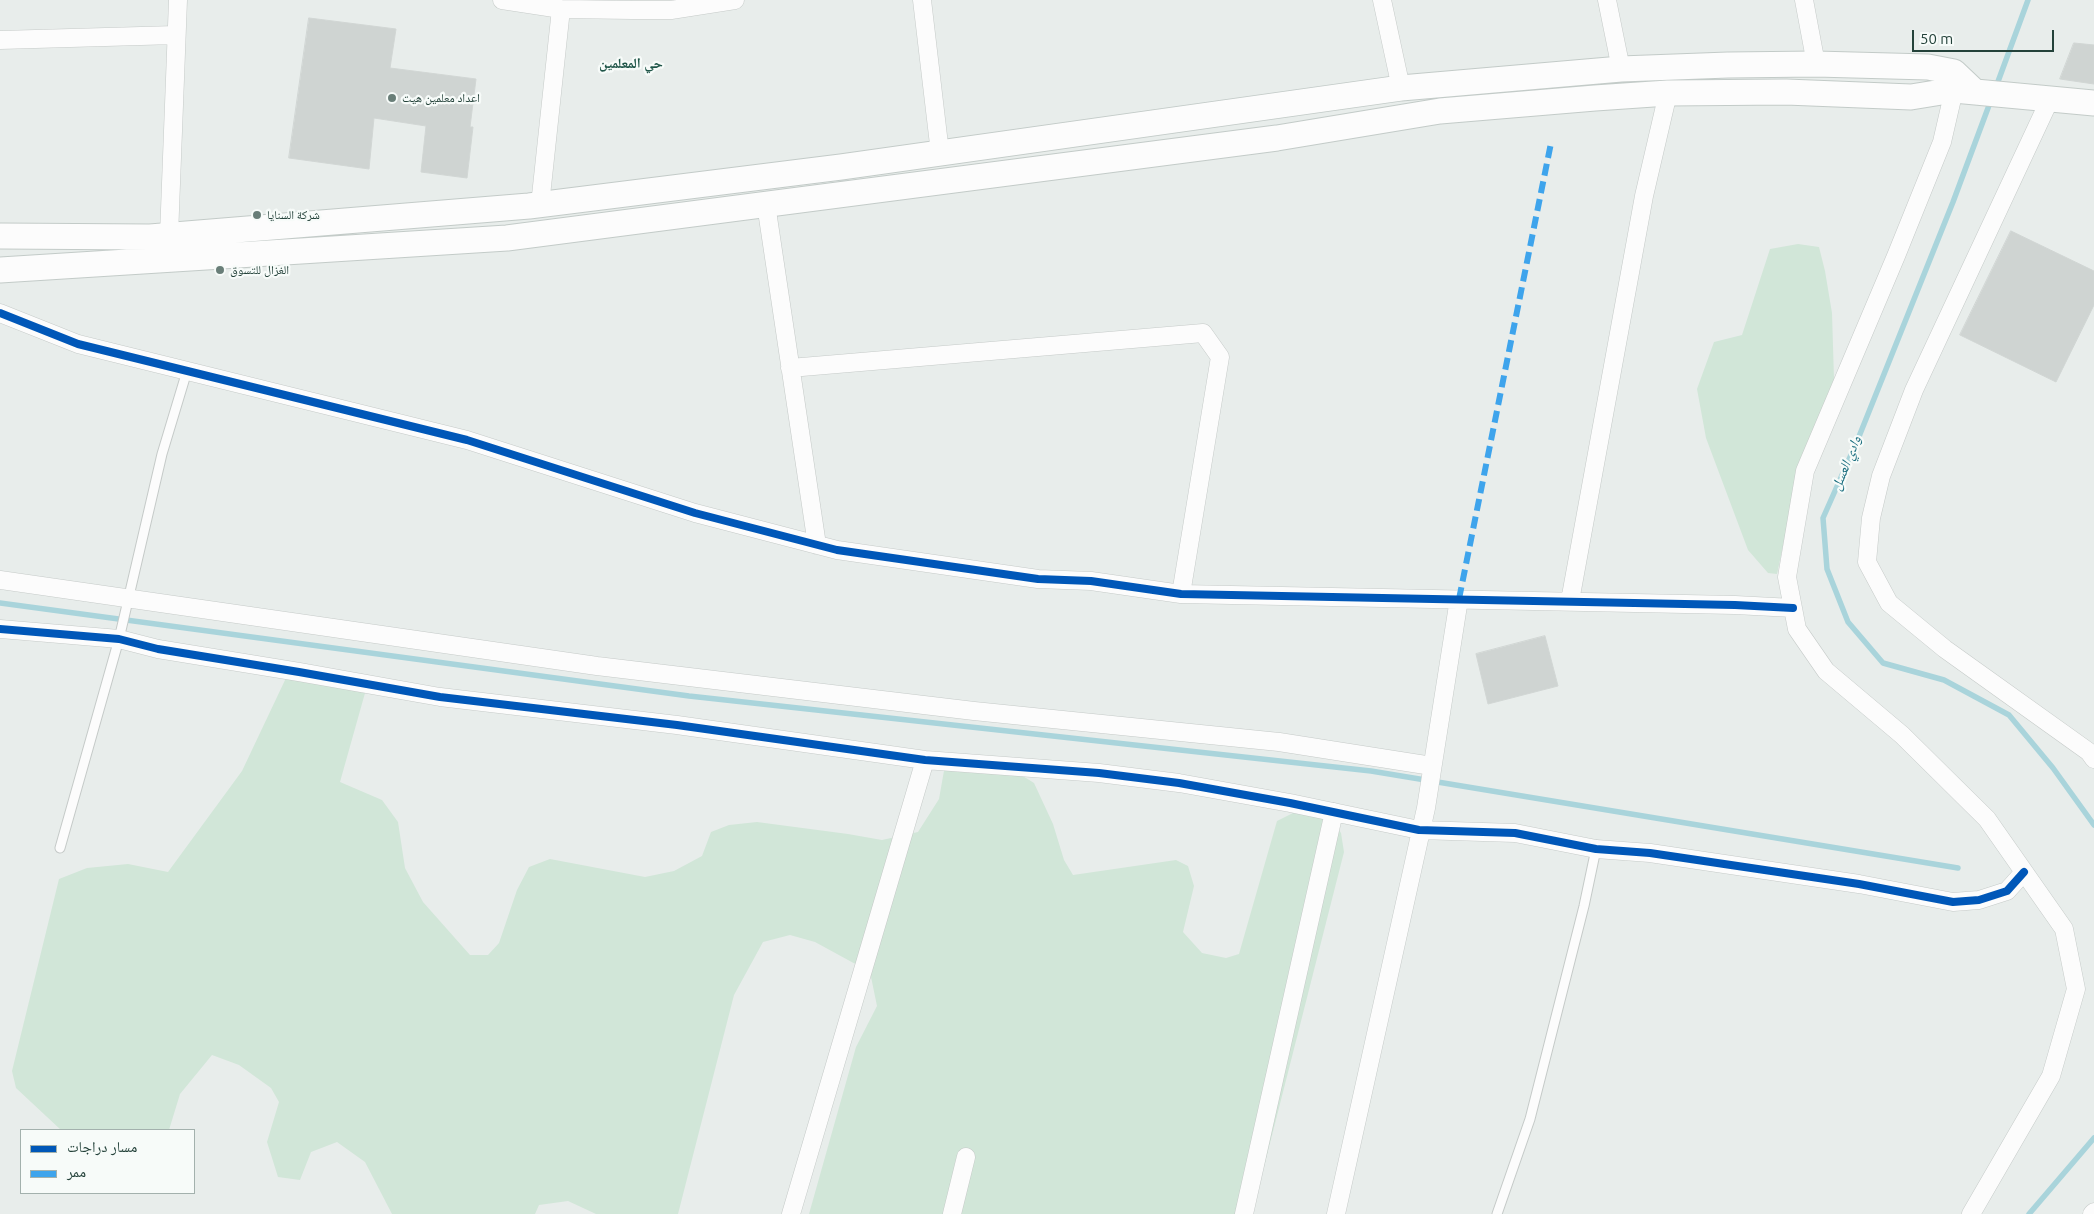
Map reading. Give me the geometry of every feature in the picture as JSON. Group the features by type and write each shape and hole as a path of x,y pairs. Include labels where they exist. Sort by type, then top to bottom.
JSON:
{"main road":[{"path":"0,236 170,236 540,205 940,153 1401,88 1621,69 1816,64 1928,68 1960,84 2041,98 2094,102"},
{"path":"0,270 506,238 1277,138 1440,112 1668,93 1786,92 1911,97 1960,84"}],"street":[{"path":"170,236 178,0"},
{"path":"502,0 561,9 616,4 671,10 735,0"},
{"path":"922,0 940,153"},
{"path":"1382,0 1401,88"},
{"path":"1606,0 1621,69"},
{"path":"1804,0 1816,64"},
{"path":"540,205 561,9"},
{"path":"0,40 176,36"},
{"path":"1960,84 1942,142 1806,471 1787,577 1797,629 1826,672 1902,735 1987,819 2064,928 2076,989 2051,1076 1971,1214"},
{"path":"1570,601 1644,196 1668,93"},
{"path":"2041,98 1914,390 1881,476 1871,518 1867,562 1889,603 1945,649 2092,755"},
{"path":"766,204 818,545"},
{"path":"0,314 78,344 467,440 695,513 837,550 1038,578 1091,581 1182,594 1570,601 1793,608"},
{"path":"790,368 1203,333 1220,357 1182,594"},
{"path":"0,580 597,666 974,711 1279,742 1432,770"},
{"path":"1336,1214 1419,830 1426,808 1459,599"},
{"path":"0,629 119,639 158,649 440,697 677,725 925,760 1099,773 1179,784 1334,812 1419,830 1515,833 1596,849 1650,853 1831,879 1953,902 1979,900 2007,892 2024,872"},
{"path":"791,1214 925,760"},
{"path":"1244,1214 1334,812"},
{"path":"952,1214 966,1157"}],"lane":[{"path":"60,848 119,639 162,454 187,371"},
{"path":"1497,1214 1530,1119 1584,906 1596,849"}],"green space":[{"path":"1798,244 1819,247 1832,313 1834,379 1801,462 1777,574 1768,573 1748,550 1706,438 1697,389 1714,342 1742,335 1770,249"},
{"path":"286,678 361,684 365,693 340,782 382,800 398,822 405,868 423,902 470,955 488,955 499,943 517,890 529,867 550,859 645,877 674,871 702,856 711,832 729,825 757,822 882,840 918,832 939,799 945,765 1018,773 1034,783 1053,824 1064,860 1073,875 1176,860 1188,866 1194,886 1183,932 1202,953 1226,958 1239,954 1277,821 1293,813 1329,816 1341,833 1344,852 1252,1214 809,1214 856,1047 877,1006 870,972 815,942 790,935 763,942 734,995 678,1214 596,1214 568,1201 539,1205 535,1214 392,1214 365,1162 337,1142 311,1152 300,1180 278,1177 267,1142 279,1102 271,1088 239,1065 212,1055 180,1094 169,1129 60,1129 16,1088 12,1071 59,879 87,868 128,864 168,872 242,771"}],"building":[{"path":"309,18 396,29 390,68 476,79 470,127 473,127 467,178 421,172 426,126 374,118 369,169 289,158"},
{"path":"2074,43 2094,45 2094,84 2060,79"},
{"path":"2011,231 2094,271 2094,305 2056,382 1960,335"},
{"path":"1545,636 1558,686 1488,704 1476,654"}],"waterway":[{"name":"وادي العسل","path":"1996,87 2028,0"},
{"name":"وادي العسل","path":"1991,100 1953,202 1858,439 1823,518 1827,569 1848,622 1883,663 1944,680 2009,715 2053,768 2094,825"},
{"path":"0,603 689,696 1371,771 1958,868"},
{"name":"وادي العسل","path":"2029,1214 2094,1138"}],"marked path":[{"path":"1459,599 1551,143"}],"cycle path":[{"path":"0,313 78,344 467,440 695,513 837,550 1038,579 1091,581 1181,594 1735,605 1793,608"},
{"path":"0,629 119,639 158,649 440,697 677,725 925,760 1099,773 1179,783 1290,803 1419,830 1515,833 1596,849 1650,853 1859,884 1953,902 1979,900 2007,891 2024,872"}],"place":[{"name":"اعداد معلمين هيت","path":"392,98"},
{"name":"شركة السنايا","path":"257,215"},
{"name":"الغزال للتسوق","path":"220,270"}],"district":[{"name":"حي المعلمين","path":"631,63"}]}
